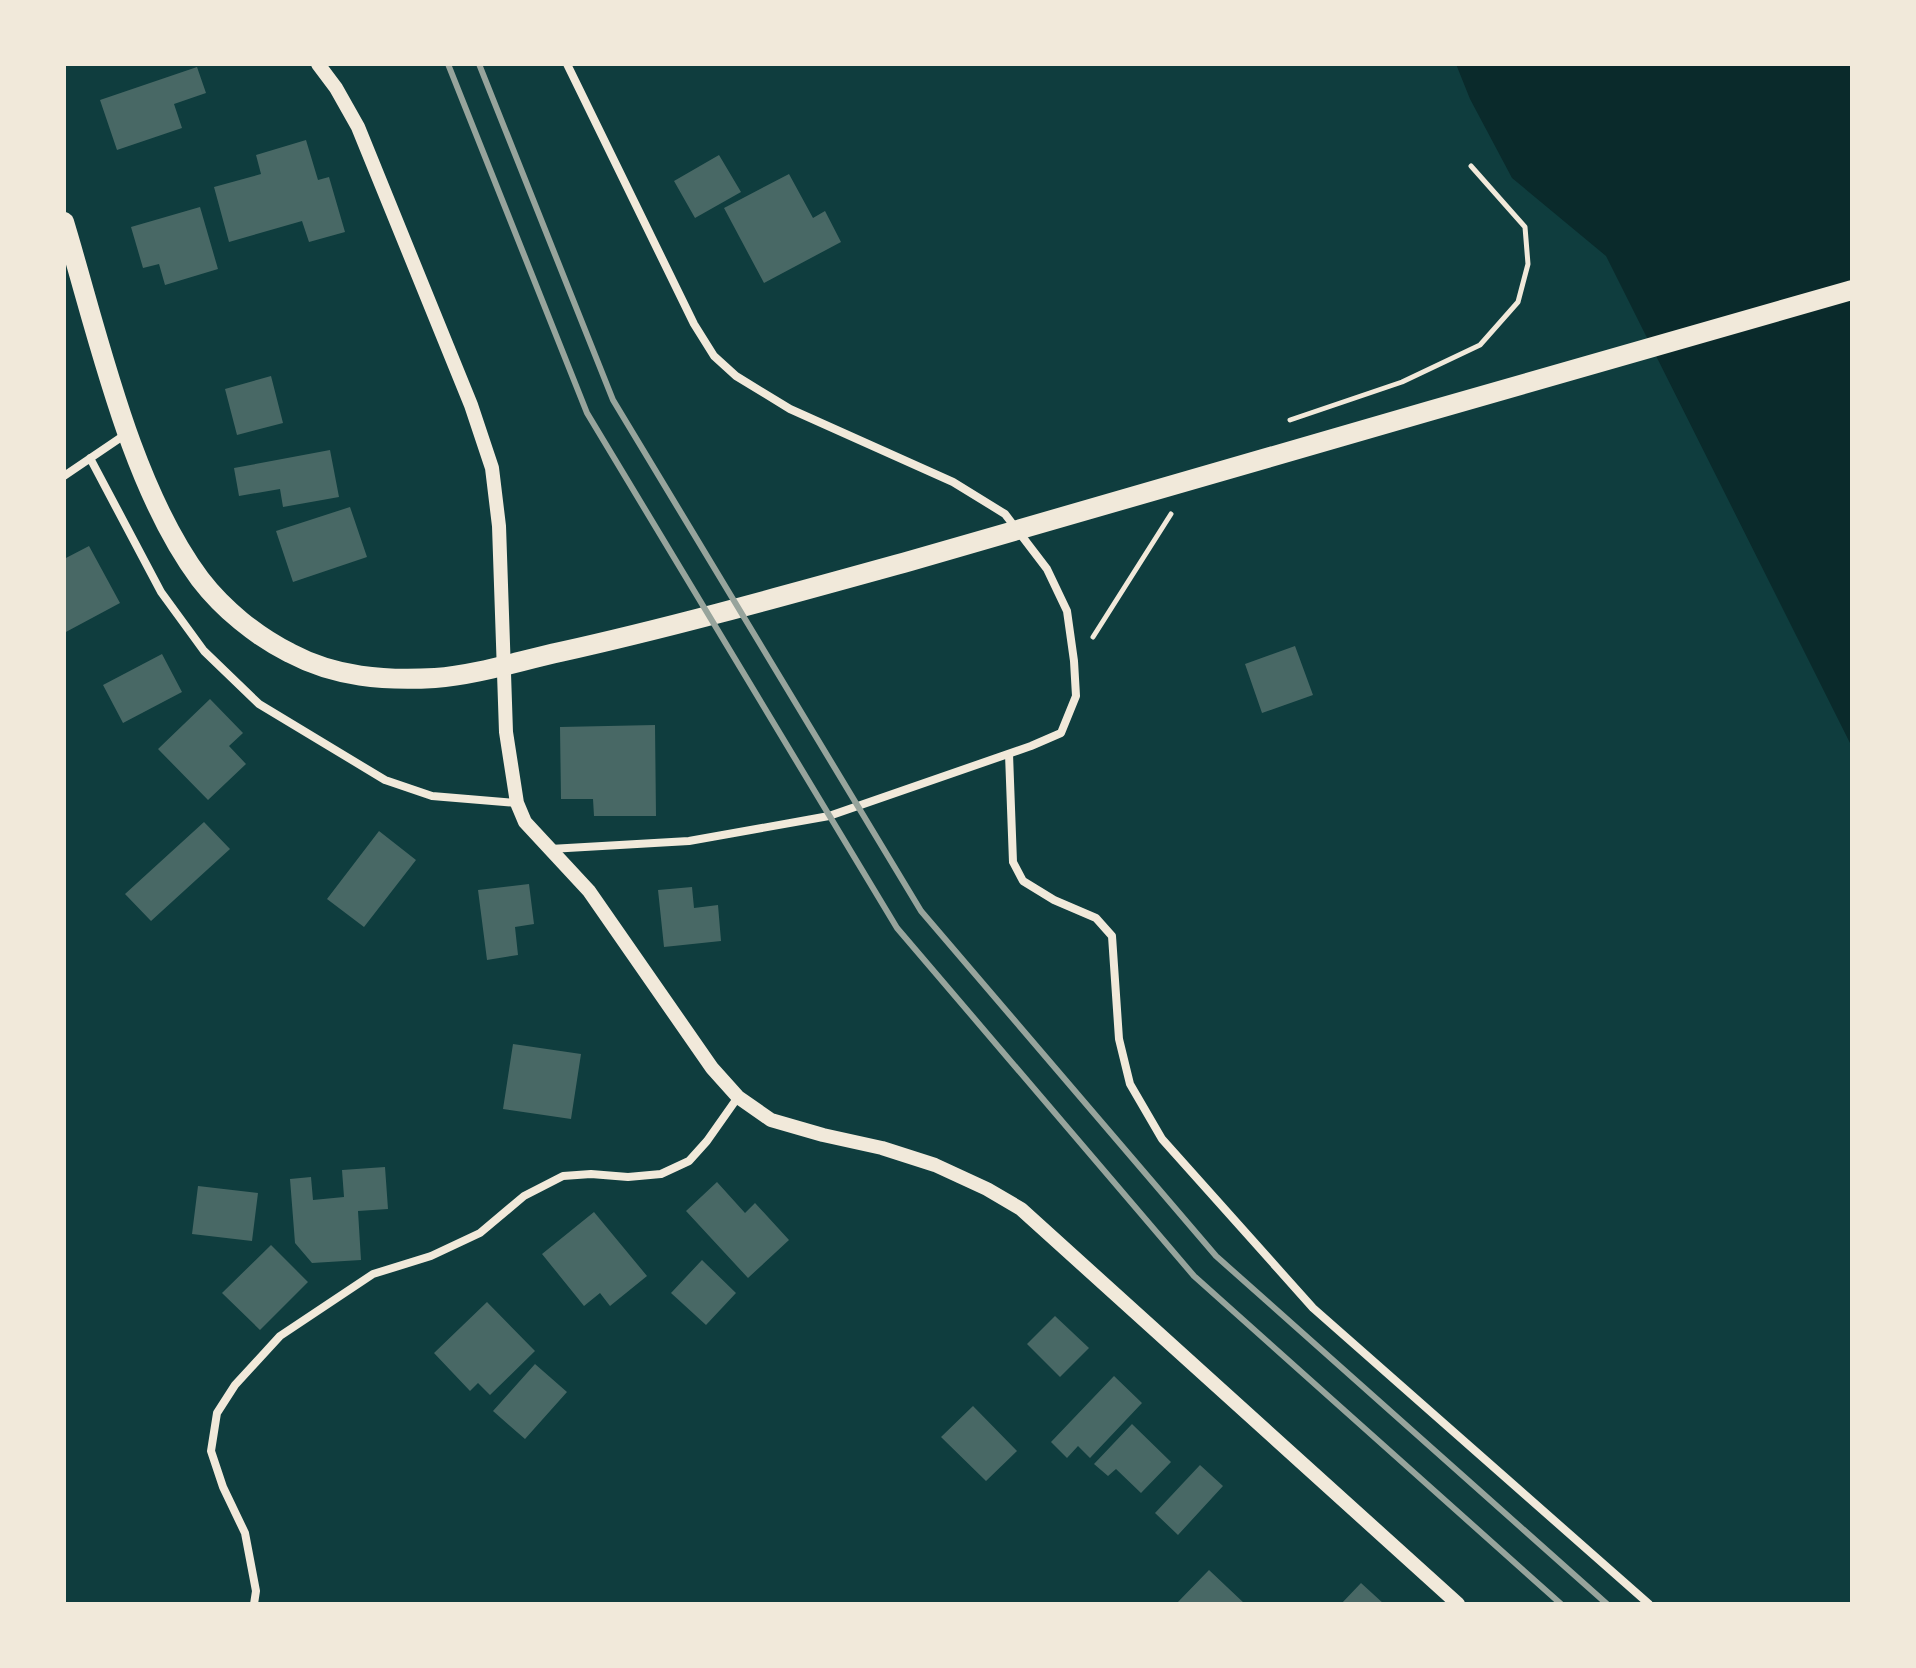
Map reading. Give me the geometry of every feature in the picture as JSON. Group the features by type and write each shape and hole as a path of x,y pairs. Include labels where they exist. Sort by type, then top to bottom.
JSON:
{"main road":[{"path":"64,222 127,433 177,543 202,581 228,610 287,652 316,665 351,675 393,679 441,678 611,641 837,581 1852,290"}],"street":[{"path":"318,64 358,127 465,390 492,468 499,526 506,732 517,803 525,822 589,891 712,1068 738,1097 771,1120 935,1165 1021,1209 1458,1604"},
{"path":"549,849 689,841 829,816 1061,733 1076,696 1067,611 1047,569 1005,514 953,482 790,409 736,376 714,356 694,324 567,64"},
{"path":"64,476 127,433"},
{"path":"90,458 161,592 204,651 259,704 385,780 432,796 517,803"},
{"path":"1009,754 1013,862 1023,881 1054,900 1096,918 1112,936 1119,1039 1130,1084 1162,1139 1313,1308 1649,1604"},
{"path":"254,1604 256,1591 245,1533 223,1487 211,1451 217,1413 235,1385 280,1336 373,1274 431,1256 480,1233 524,1196 563,1176 661,1174 689,1161 738,1097"}],"water":[{"path":"1456,64 1852,64 1852,747 1606,256 1512,178 1470,99"}],"building":[{"path":"197,67 206,93 174,104 182,128 117,150 100,100"},
{"path":"306,140 318,180 329,177 345,232 309,242 302,221 229,242 214,187 261,174 256,155"},
{"path":"719,155 741,192 695,218 674,181"},
{"path":"789,174 813,218 825,211 841,242 764,283 724,208"},
{"path":"200,207 218,269 165,285 159,264 143,268 131,227"},
{"path":"271,376 283,423 237,435 225,389"},
{"path":"330,450 339,497 283,507 280,489 239,496 234,468"},
{"path":"350,507 367,557 293,582 276,531"},
{"path":"89,546 120,603 64,633 64,559"},
{"path":"1295,646 1313,695 1262,713 1245,664"},
{"path":"162,654 182,692 123,723 103,685"},
{"path":"210,699 243,733 229,746 246,764 208,800 158,749"},
{"path":"655,725 656,816 594,816 593,799 561,799 560,727"},
{"path":"204,822 230,849 151,921 125,894"},
{"path":"379,831 416,860 364,927 327,899"},
{"path":"529,884 534,924 515,927 518,955 487,960 478,890"},
{"path":"692,887 694,908 718,905 721,941 664,947 658,890"},
{"path":"513,1044 581,1054 571,1119 503,1109"},
{"path":"385,1167 388,1209 358,1211 361,1260 312,1263 295,1243 290,1179 311,1177 313,1200 344,1197 342,1170"},
{"path":"717,1182 745,1213 755,1203 789,1240 748,1278 686,1211"},
{"path":"198,1186 258,1193 252,1241 192,1234"},
{"path":"594,1212 647,1276 610,1306 600,1293 584,1306 542,1254"},
{"path":"271,1245 308,1282 260,1330 222,1293"},
{"path":"702,1260 736,1293 706,1325 671,1293"},
{"path":"487,1302 535,1351 490,1395 478,1383 470,1391 434,1353"},
{"path":"1055,1316 1089,1348 1060,1377 1027,1344"},
{"path":"535,1364 567,1392 525,1439 493,1411"},
{"path":"1114,1376 1142,1403 1090,1458 1078,1446 1067,1458 1051,1442"},
{"path":"973,1406 1017,1451 986,1481 941,1437"},
{"path":"1132,1424 1171,1462 1141,1493 1116,1469 1108,1476 1094,1464"},
{"path":"1200,1465 1223,1486 1178,1535 1155,1513"},
{"path":"1209,1570 1245,1604 1176,1604"},
{"path":"1361,1583 1384,1604 1341,1604"}],"railway":[{"path":"448,64 587,413 897,928 1194,1276 1561,1604"},
{"path":"479,64 613,400 921,911 1216,1256 1607,1604"}]}
